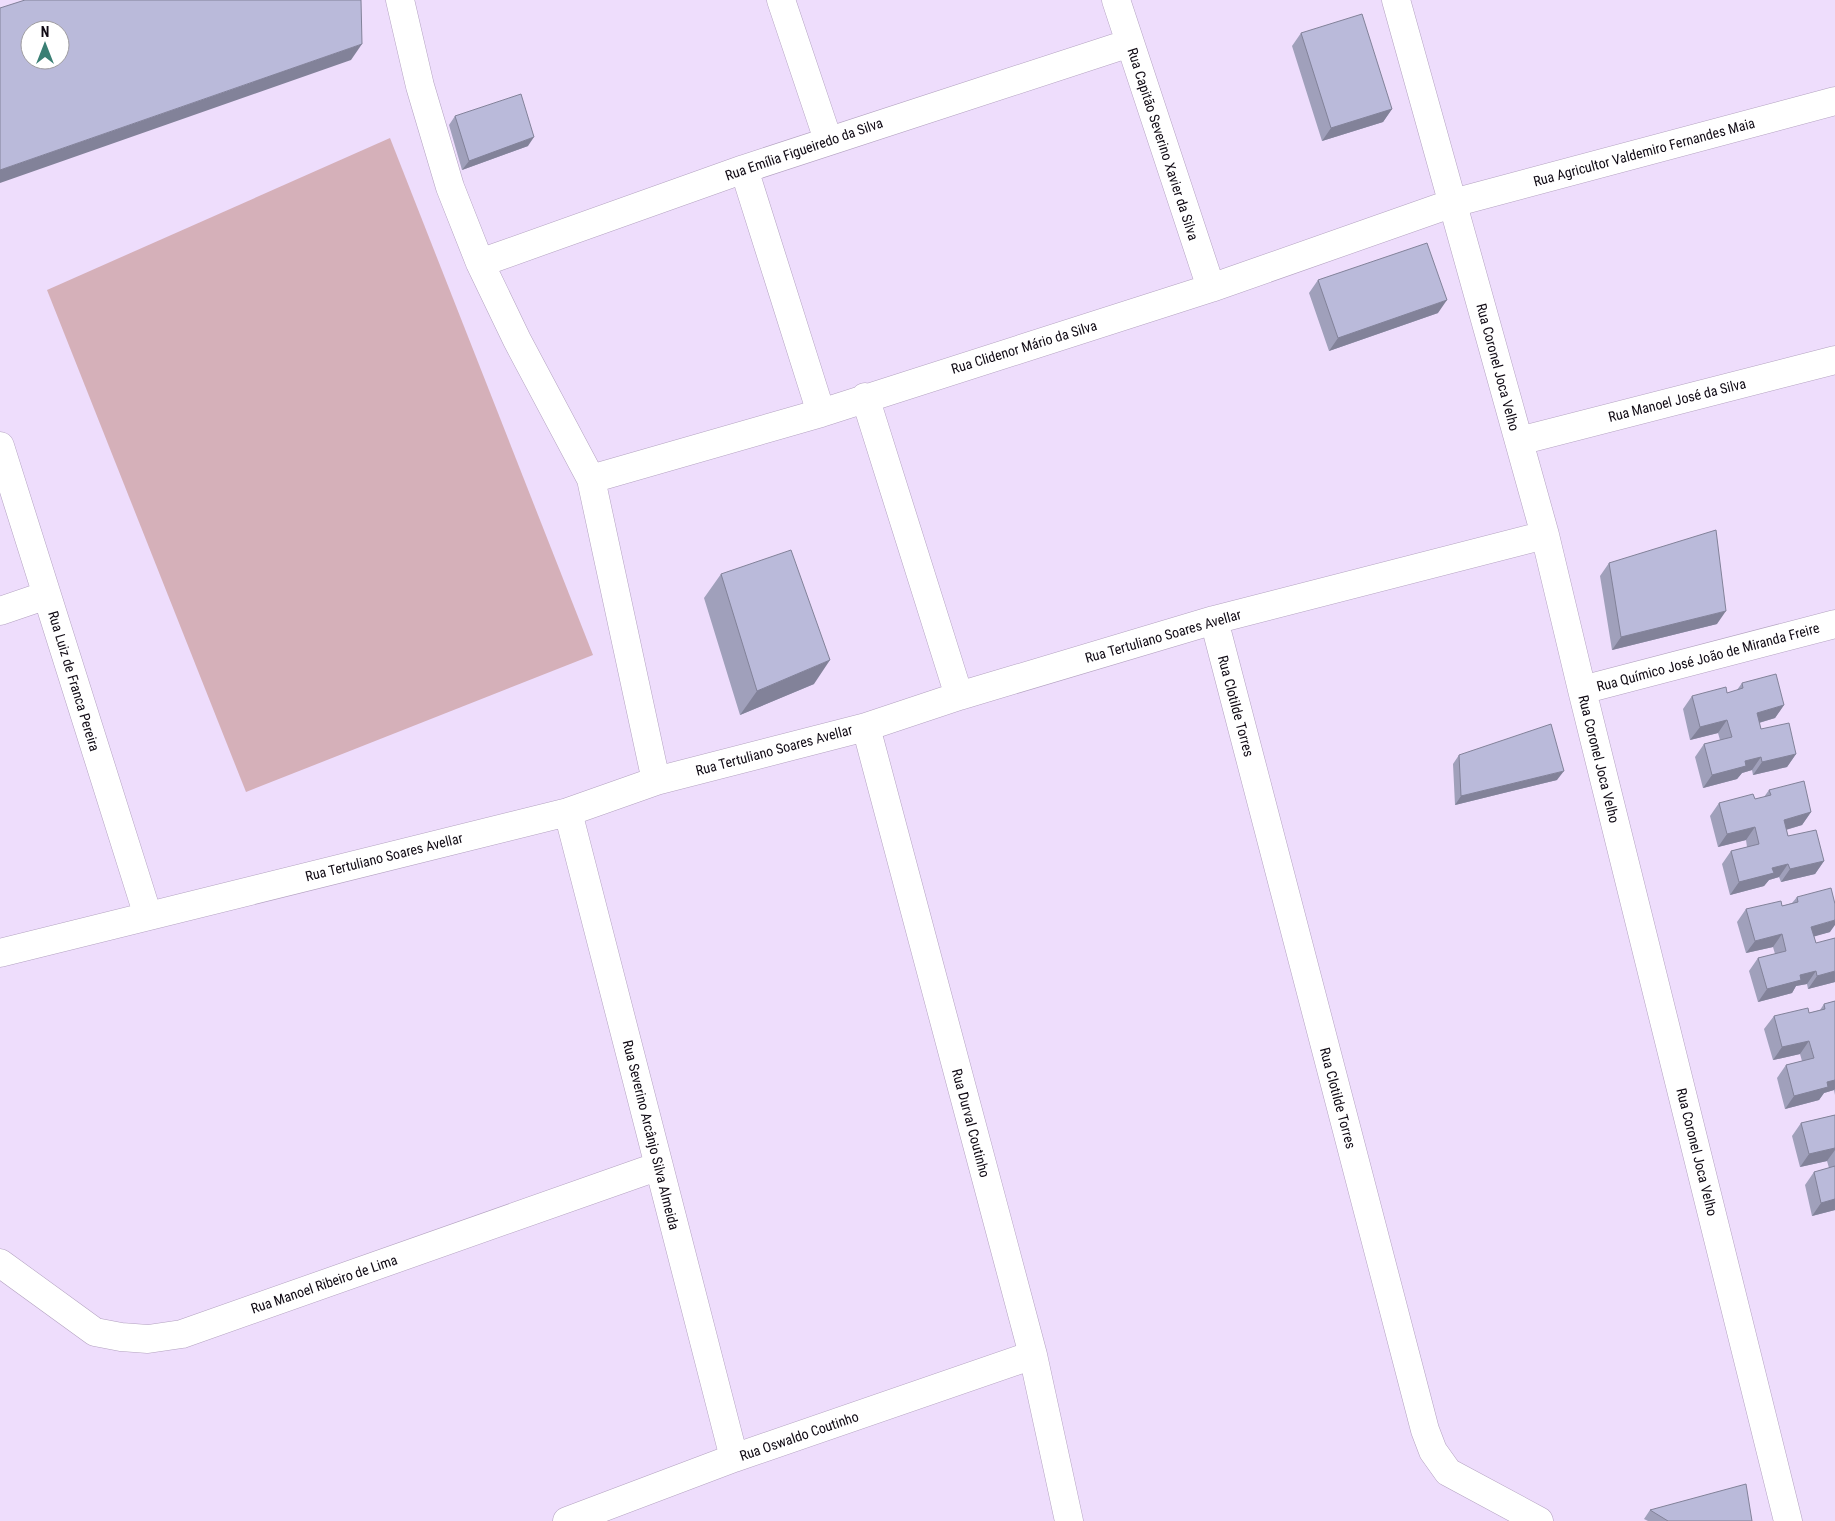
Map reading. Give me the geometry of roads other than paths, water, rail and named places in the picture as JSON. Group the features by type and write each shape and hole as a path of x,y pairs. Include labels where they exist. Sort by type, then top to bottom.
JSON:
{"street":[{"path":"400,0 420,86 450,187 480,263 517,340 591,479 656,781"},
{"path":"781,0 828,140"},
{"name":"Rua Capitão Severino Xavier da Silva","path":"1116,0 1211,288"},
{"name":"Rua Coronel Joca Velho","path":"1396,0 1545,535 1788,1521"},
{"name":"Rua Emília Figueiredo da Silva","path":"480,263 744,168 1130,43"},
{"name":"Rua Agricultor Valdemiro Fernandes Maia","path":"1453,202 1835,101"},
{"path":"744,168 821,412"},
{"name":"Rua Clidenor Mário da Silva","path":"591,479 821,412 1211,288 1453,202"},
{"name":"Rua Manoel José da Silva","path":"1518,441 1835,360"},
{"path":"865,398 959,696"},
{"name":"Rua Luiz de Franca Pereira","path":"0,446 148,916"},
{"name":"Rua Tertuliano Soares Avellar","path":"0,953 568,812 656,781 866,727 959,696 1214,620 1545,535"},
{"path":"0,611 47,595"},
{"name":"Rua Clotilde Torres","path":"1214,620 1425,1430 1433,1452 1448,1472 1539,1521"},
{"name":"Rua Químico José João de Miranda Freire","path":"1582,690 1835,624"},
{"name":"Rua Durval Coutinho","path":"866,727 1033,1355 1069,1521"},
{"name":"Rua Severino Arcânjo Silva Almeida","path":"568,812 734,1458"},
{"name":"Rua Manoel Ribeiro de Lima","path":"0,1263 95,1332 121,1337 148,1339 182,1334 659,1166"},
{"name":"Rua Oswaldo Coutinho","path":"568,1521 734,1458 1033,1355"}]}
